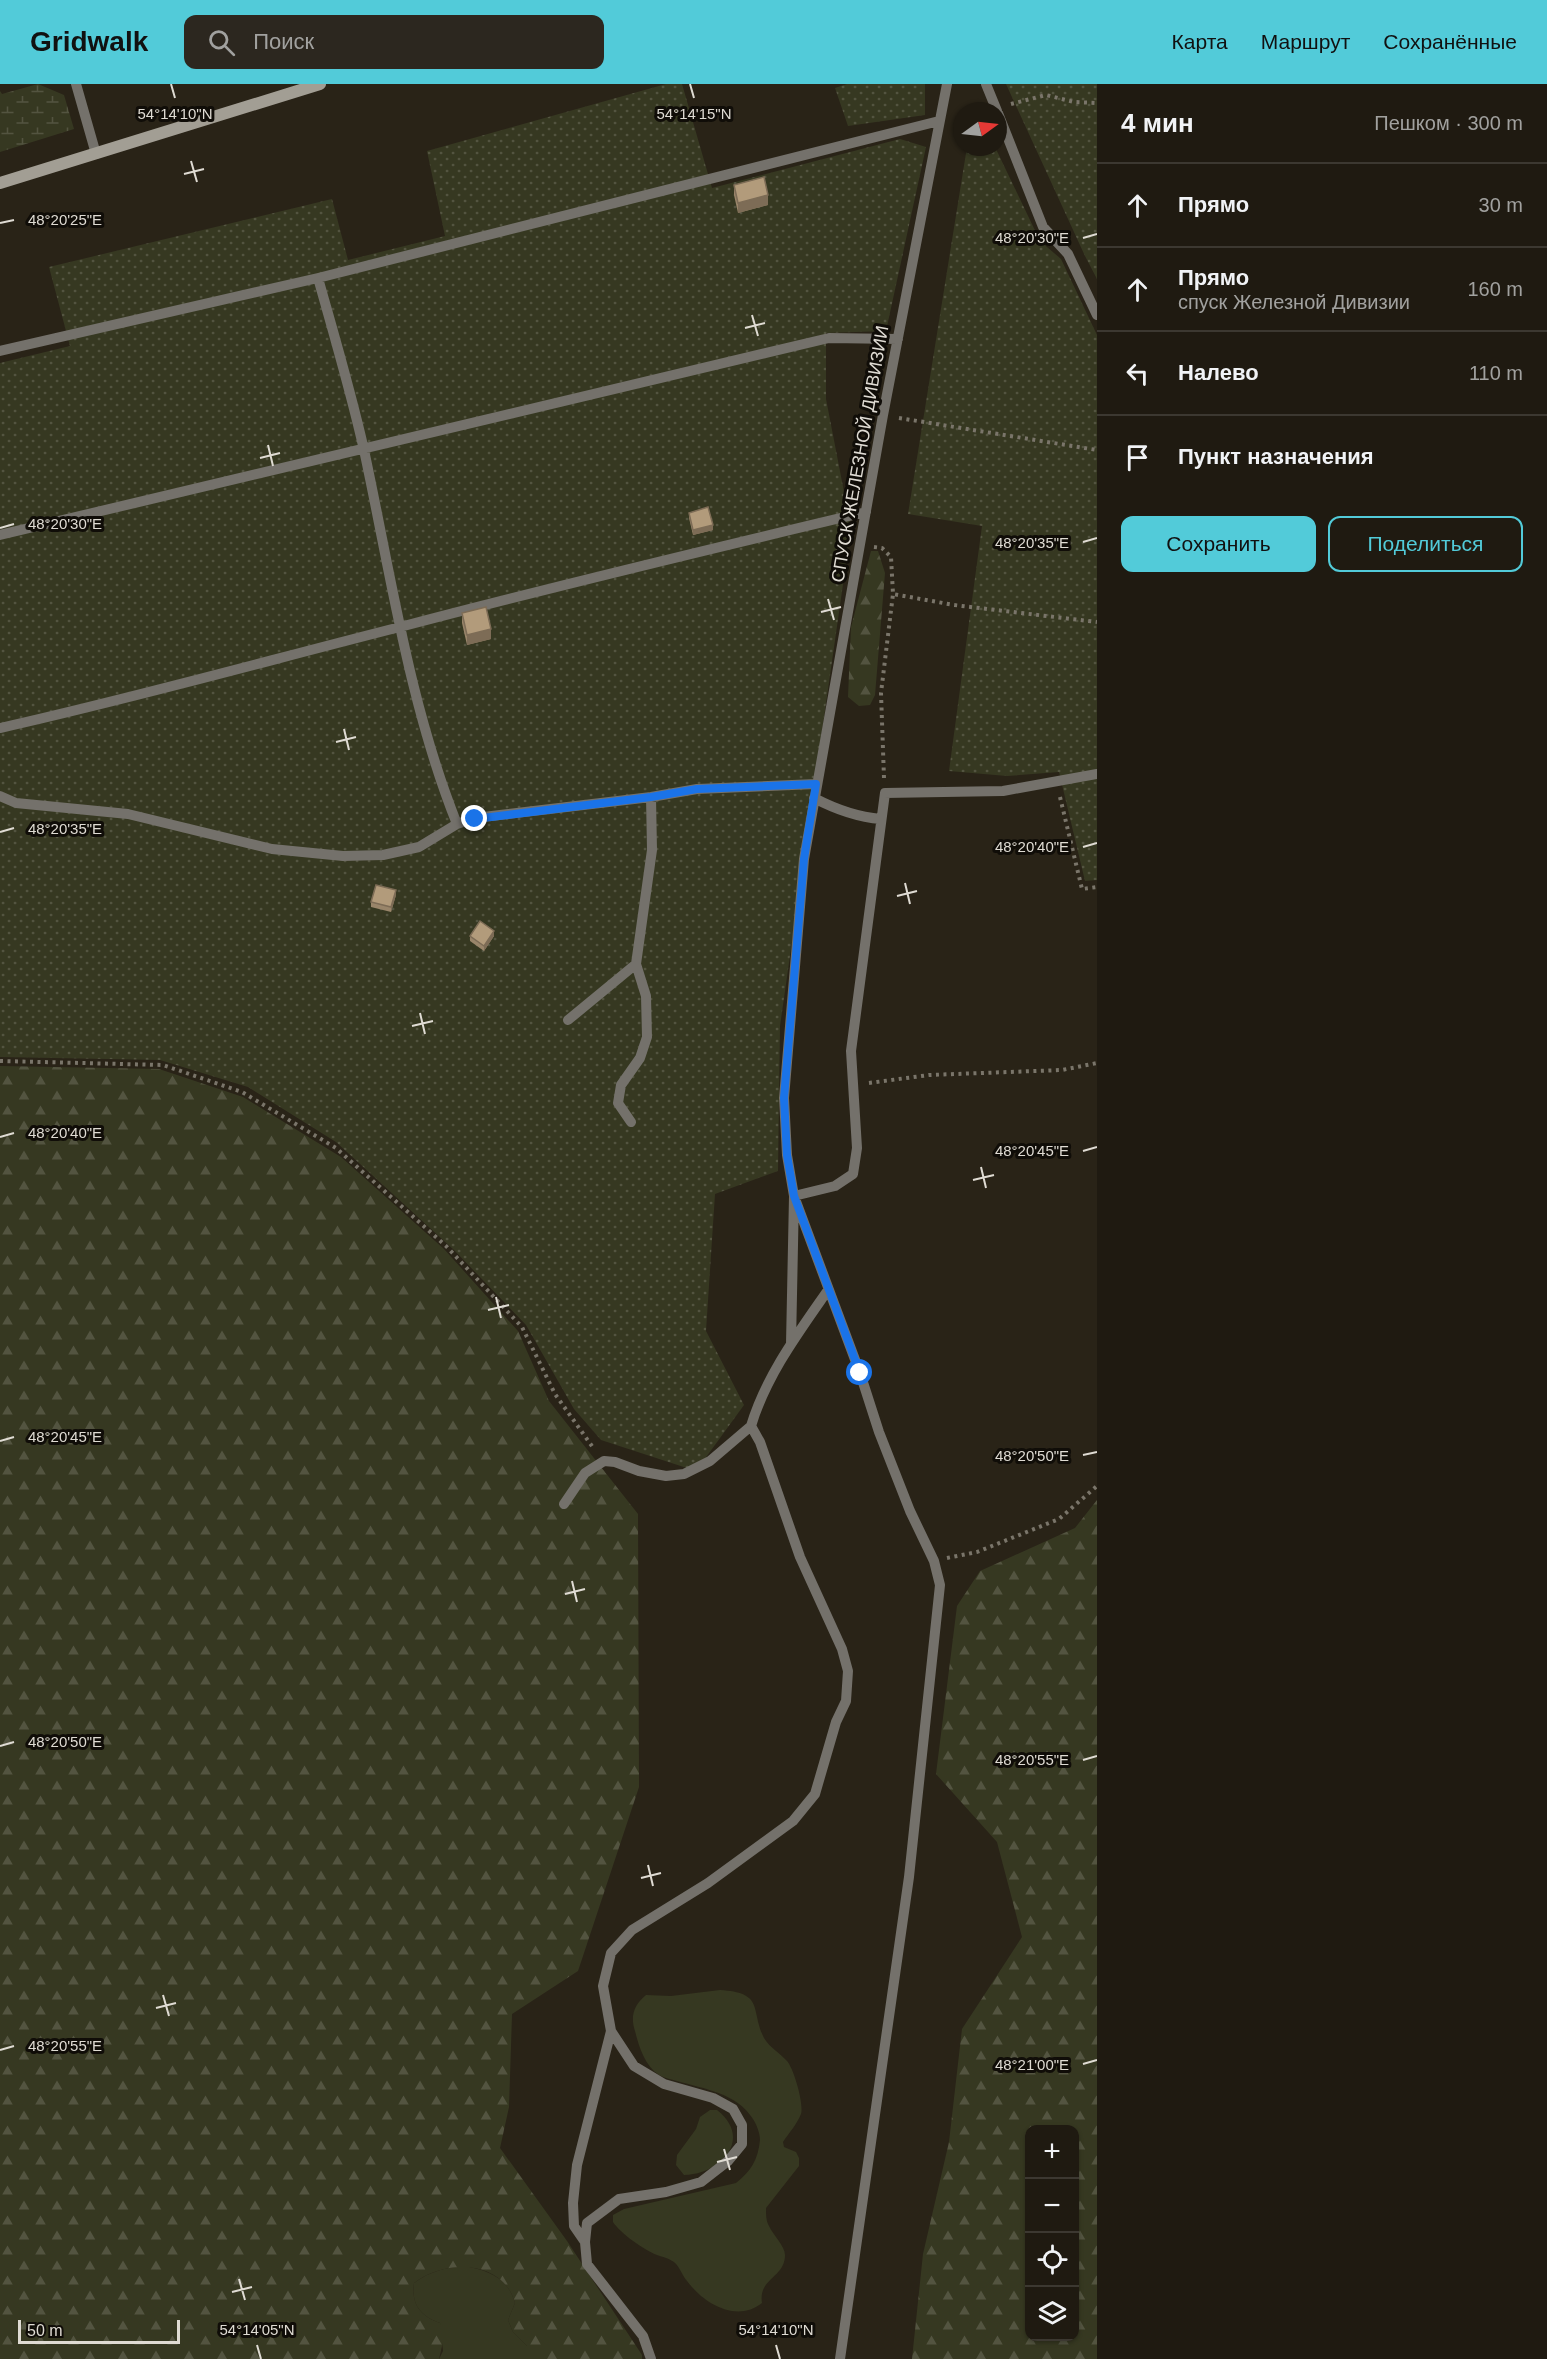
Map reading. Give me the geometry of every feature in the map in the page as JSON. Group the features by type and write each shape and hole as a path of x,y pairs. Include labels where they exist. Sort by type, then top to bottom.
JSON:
{"street":[{"path":"0,183 320,84"}],"lane":[{"path":"76,84 96,154"},
{"name":"СПУСК ЖЕЛЕЗНОЙ ДИВИЗИИ","path":"840,2359 909,1877 940,1585 934,1561 902,1491 794,1196 787,1155 784,1098 804,859 816,784 883,415 947,84"},
{"path":"986,84 993,102"},
{"path":"0,351 318,278 939,121"},
{"path":"1007,136 1043,227 1068,254 1097,315"},
{"path":"318,278 363,448 399,627 440,780 457,824"},
{"path":"0,536 829,338 898,339"},
{"path":"0,729 399,627 866,512"},
{"path":"791,1344 794,1196 835,1186 853,1174 857,1148 851,1051 885,793 1003,791 1097,774"},
{"path":"0,796 16,803 128,813 272,849 343,856 383,855 419,847 457,824 475,819 697,789 816,784"},
{"path":"631,1122 618,1103 621,1085 640,1058 647,1037 646,996 636,964 652,850 651,797"},
{"path":"814,798 838,810 880,819"},
{"path":"568,1020 636,964"},
{"path":"564,1504 585,1473 604,1461 666,1476 684,1474 710,1461 752,1426 759,1401 791,1344 828,1290"},
{"path":"651,2359 643,2336 587,2264 585,2242 587,2223 619,2199 666,2192 701,2182 728,2161 742,2144 742,2125 734,2109 713,2098 664,2084 634,2066 611,2031 603,1986 611,1953 632,1930 708,1883 793,1821 815,1794 836,1722 846,1701 848,1671 842,1649 800,1557 760,1442 752,1426"},
{"path":"585,2242 574,2226 577,2165 611,2031"}],"path":[{"path":"1007,108 1046,95 1074,102 1097,103"},
{"path":"883,415 1097,450"},
{"path":"860,545 882,548 891,557 893,594 880,693 885,793"},
{"path":"893,594 954,605 1097,622"},
{"path":"1056,782 1082,889 1097,887"},
{"path":"0,1060 163,1065 242,1092 336,1148 446,1246 522,1327 555,1394 604,1461"},
{"path":"853,1084 929,1075 1062,1070 1097,1063"},
{"path":"934,1561 977,1552 1059,1519 1097,1486"}],"green space":[{"path":"38,84 64,95 74,129 0,152 0,91 2,94"},
{"path":"666,84 682,84 712,188 900,139 926,147 886,331 826,333 826,399 851,528 780,1026 778,1171 715,1194 706,1331 744,1405 696,1471 601,1440 574,1409 526,1325 454,1250 336,1142 248,1087 160,1060 0,1057 0,363 70,346 49,267 332,199 348,260 445,236 427,151"},
{"path":"847,84 925,84 925,115 848,126 835,88"},
{"path":"1006,84 1097,84 1097,279 1085,256"},
{"path":"966,156 999,156 1040,241 1061,259 1097,335 1097,880 1085,881 1059,772 1007,776 949,771 982,526 908,514"},
{"path":"871,551 878,551 885,573 875,695 870,705 859,706 848,697 851,627"},
{"path":"0,1066 159,1069 243,1097 341,1157 444,1249 518,1331 549,1401 638,1514 639,1787 578,1971 512,2014 509,2107 500,2148 567,2241 642,2355 642,2359 527,2359 527,2346 513,2332 508,2320 515,2303 508,2289 498,2278 486,2271 456,2267 426,2275 414,2283 414,2297 418,2308 427,2317 440,2323 445,2333 439,2359 0,2359"},
{"path":"1097,1500 1097,2359 912,2359 923,2254 949,2142 962,2029 1022,1937 997,1842 936,1774 957,1606 980,1571 1075,1528"},
{"path":"720,1990 744,1995 754,2004 764,2038 787,2061 793,2071 802,2109 783,2142 784,2147 796,2152 799,2166 766,2208 768,2224 785,2255 784,2263 764,2288 762,2303 752,2309 742,2311 722,2308 702,2297 685,2279 674,2262 639,2245 613,2222 613,2215 624,2209 736,2183 750,2169 755,2159 760,2140 757,2127 746,2110 719,2093 659,2075 643,2056 634,2026 634,2011 646,1995 671,1996"},
{"path":"710,2110 717,2110 728,2121 733,2132 728,2153 710,2169 684,2175 676,2165 677,2155 696,2129 700,2117"},
{"path":"464,2266 496,2276 512,2294 515,2303 508,2320 513,2332 527,2346 527,2359 439,2359 443,2351 440,2323 427,2317 418,2308 414,2297 414,2283 438,2271"}],"building":[{"path":"764,177 768,195 738,203 734,185"},
{"path":"708,507 713,525 693,530 689,513"},
{"path":"486,607 491,629 467,635 462,613"},
{"path":"376,885 396,890 391,907 371,902"},
{"path":"480,921 494,931 484,946 470,936"}],"route":[{"path":"475,819 697,789 816,784 804,859 784,1098 787,1155 794,1196 860,1373"}]}
